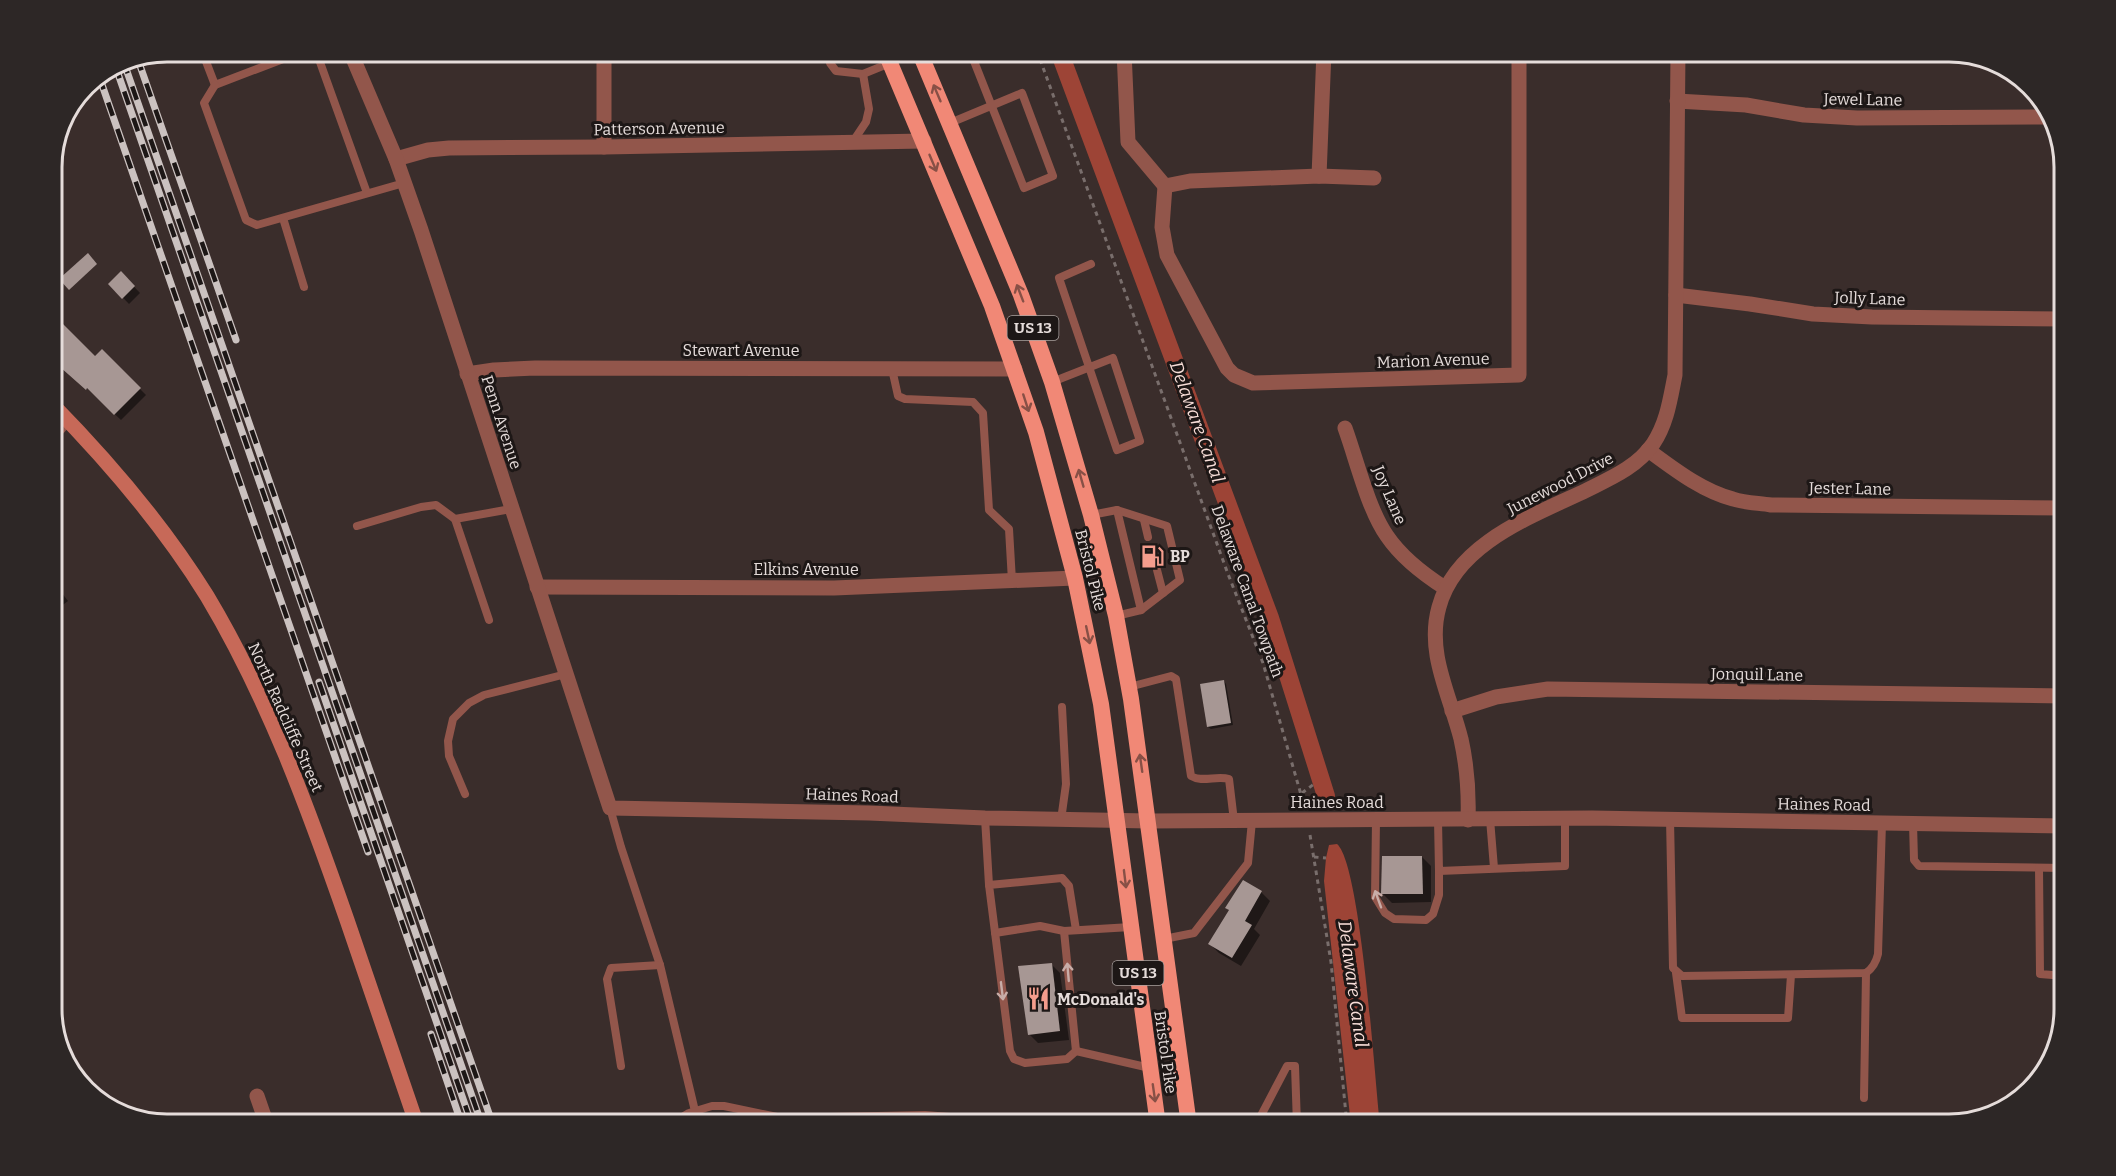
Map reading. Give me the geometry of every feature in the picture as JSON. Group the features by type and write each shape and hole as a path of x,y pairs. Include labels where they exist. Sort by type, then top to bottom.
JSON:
{"highway":[{"name":"Bristol Pike","path":"890,62 988,296 1015,369 1056,504 1075,578 1101,704 1156,1114"},
{"name":"Bristol Pike","path":"924,62 1021,295 1052,382 1091,515 1116,616 1129,687 1188,1114"}],"main road":[{"name":"North Radcliffe Street","path":"62,414 123,480 169,540 206,595 237,648 288,757 413,1114"}],"street":[{"name":"Penn Avenue","path":"355,62 396,159 610,808"},
{"path":"604,62 604,147"},
{"path":"1124,62 1128,142 1165,186 1190,181 1319,176 1374,178"},
{"path":"1319,176 1323,62"},
{"name":"Marion Avenue","path":"1165,186 1162,227 1167,255 1227,368 1234,375 1253,383 1520,375 1519,62"},
{"name":"Junewood Drive","path":"1468,820 1467,771 1452,711 1439,672 1436,645 1438,608 1445,588 1458,567 1495,537 1617,476 1648,450 1662,427 1675,375 1678,62"},
{"name":"Jewel Lane","path":"1677,101 1746,105 1804,115 1857,118 2042,117"},
{"name":"Patterson Avenue","path":"396,159 428,150 449,148 924,141"},
{"name":"Jolly Lane","path":"1676,295 1813,314 1872,317 2054,319"},
{"name":"Stewart Avenue","path":"468,374 535,368 1015,369"},
{"name":"Joy Lane","path":"1346,428 1376,518 1386,535 1398,550 1425,575 1445,588"},
{"name":"Jester Lane","path":"1648,450 1680,474 1717,494 1734,500 1771,505 2054,508"},
{"name":"Elkins Avenue","path":"537,587 834,588 1075,578"},
{"name":"Jonquil Lane","path":"1452,711 1496,697 1548,689 2054,696"},
{"name":"Haines Road","path":"610,808 1118,821 1565,818 2054,826"},
{"path":"257,1096 263,1114"}],"lane":[{"path":"206,62 215,85"},
{"path":"276,62 215,85 204,103 246,220 257,225 283,219 404,183"},
{"path":"320,62 367,193"},
{"path":"830,62 836,71 863,74 881,62"},
{"path":"950,123 993,105 1022,93 1053,176 1024,188 993,105 975,62"},
{"path":"852,143 866,122 869,109 863,74"},
{"path":"283,219 304,287"},
{"path":"1052,382 1090,368 1113,358 1140,441 1117,450 1090,368 1059,278 1091,264"},
{"path":"892,369 898,396 905,399 973,402 983,412 989,510 1009,529 1012,581"},
{"path":"62,429 69,421"},
{"path":"357,526 436,505 455,519 489,620"},
{"path":"455,519 511,509"},
{"path":"1091,515 1117,510 1167,526 1180,580 1141,610 1116,616"},
{"path":"1117,510 1141,610"},
{"path":"1144,520 1148,537"},
{"path":"1157,570 1163,593"},
{"path":"465,794 448,756 448,741 453,719 469,703 484,695 566,674"},
{"path":"1129,687 1171,676 1176,679 1191,776 1196,779 1224,777 1229,779 1234,821"},
{"path":"1061,820 1066,784 1062,707"},
{"path":"610,808 660,965 696,1111"},
{"path":"985,818 989,885 1010,1051 1014,1059 1025,1063 1067,1059 1076,1051"},
{"path":"1439,871 1565,866 1565,818"},
{"path":"1490,819 1494,868"},
{"path":"1670,819 1673,968 1676,973 1682,1018 1788,1018 1791,975"},
{"path":"1376,820 1375,897 1384,913 1394,919 1426,920 1433,914 1437,905 1438,820"},
{"path":"1164,939 1194,933 1248,863 1252,821"},
{"path":"1864,1098 1866,973 1875,963 1878,954 1882,823"},
{"path":"1913,823 1914,860 1919,866 2054,868"},
{"path":"2039,868 2040,974 2054,975"},
{"path":"989,885 1062,878 1069,886 1076,930"},
{"path":"995,933 1040,927 1064,931 1131,927"},
{"path":"1064,931 1076,1051"},
{"path":"621,1066 607,979 611,968 660,965"},
{"path":"1676,973 1682,976 1866,973"},
{"path":"1076,1051 1150,1068"},
{"path":"1262,1114 1287,1066 1295,1066 1297,1114"},
{"path":"688,1114 712,1106 724,1106 763,1114"}],"path":[{"name":"Delaware Canal Towpath","path":"1041,62 1228,574 1263,663 1304,803"},
{"path":"1302,793 1314,784"},
{"path":"1313,847 1331,962 1346,1114"},
{"path":"1314,857 1326,858"}],"water":[{"path":"1337,844 1346,860 1353,890 1366,976 1379,1114 1350,1114 1324,881 1329,845"}],"building":[{"path":"88,253 97,264 69,290 62,282 62,276"},
{"path":"121,271 135,286 122,299 108,284"},
{"path":"62,323 95,356 102,349 141,388 114,415 87,388 86,390 62,369"},
{"path":"1224,680 1231,723 1207,727 1200,684"},
{"path":"1382,856 1422,856 1423,894 1381,894"},
{"path":"1243,880 1262,891 1245,921 1252,925 1232,958 1208,944 1229,910 1225,908"},
{"name":"McDonald's","path":"1052,963 1060,1031 1028,1035 1018,966"}],"waterway":[{"name":"Delaware Canal","path":"1063,62 1270,618 1326,796"}],"railway":[{"path":"140,65 236,340"},
{"path":"127,70 489,1114"},
{"path":"118,74 478,1114"},
{"path":"102,84 368,852"},
{"path":"319,682 468,1114"},
{"path":"431,1034 458,1114"}],"place":[{"name":"BP","path":"1152,556"},
{"name":"McDonald's","path":"1039,999"}]}
